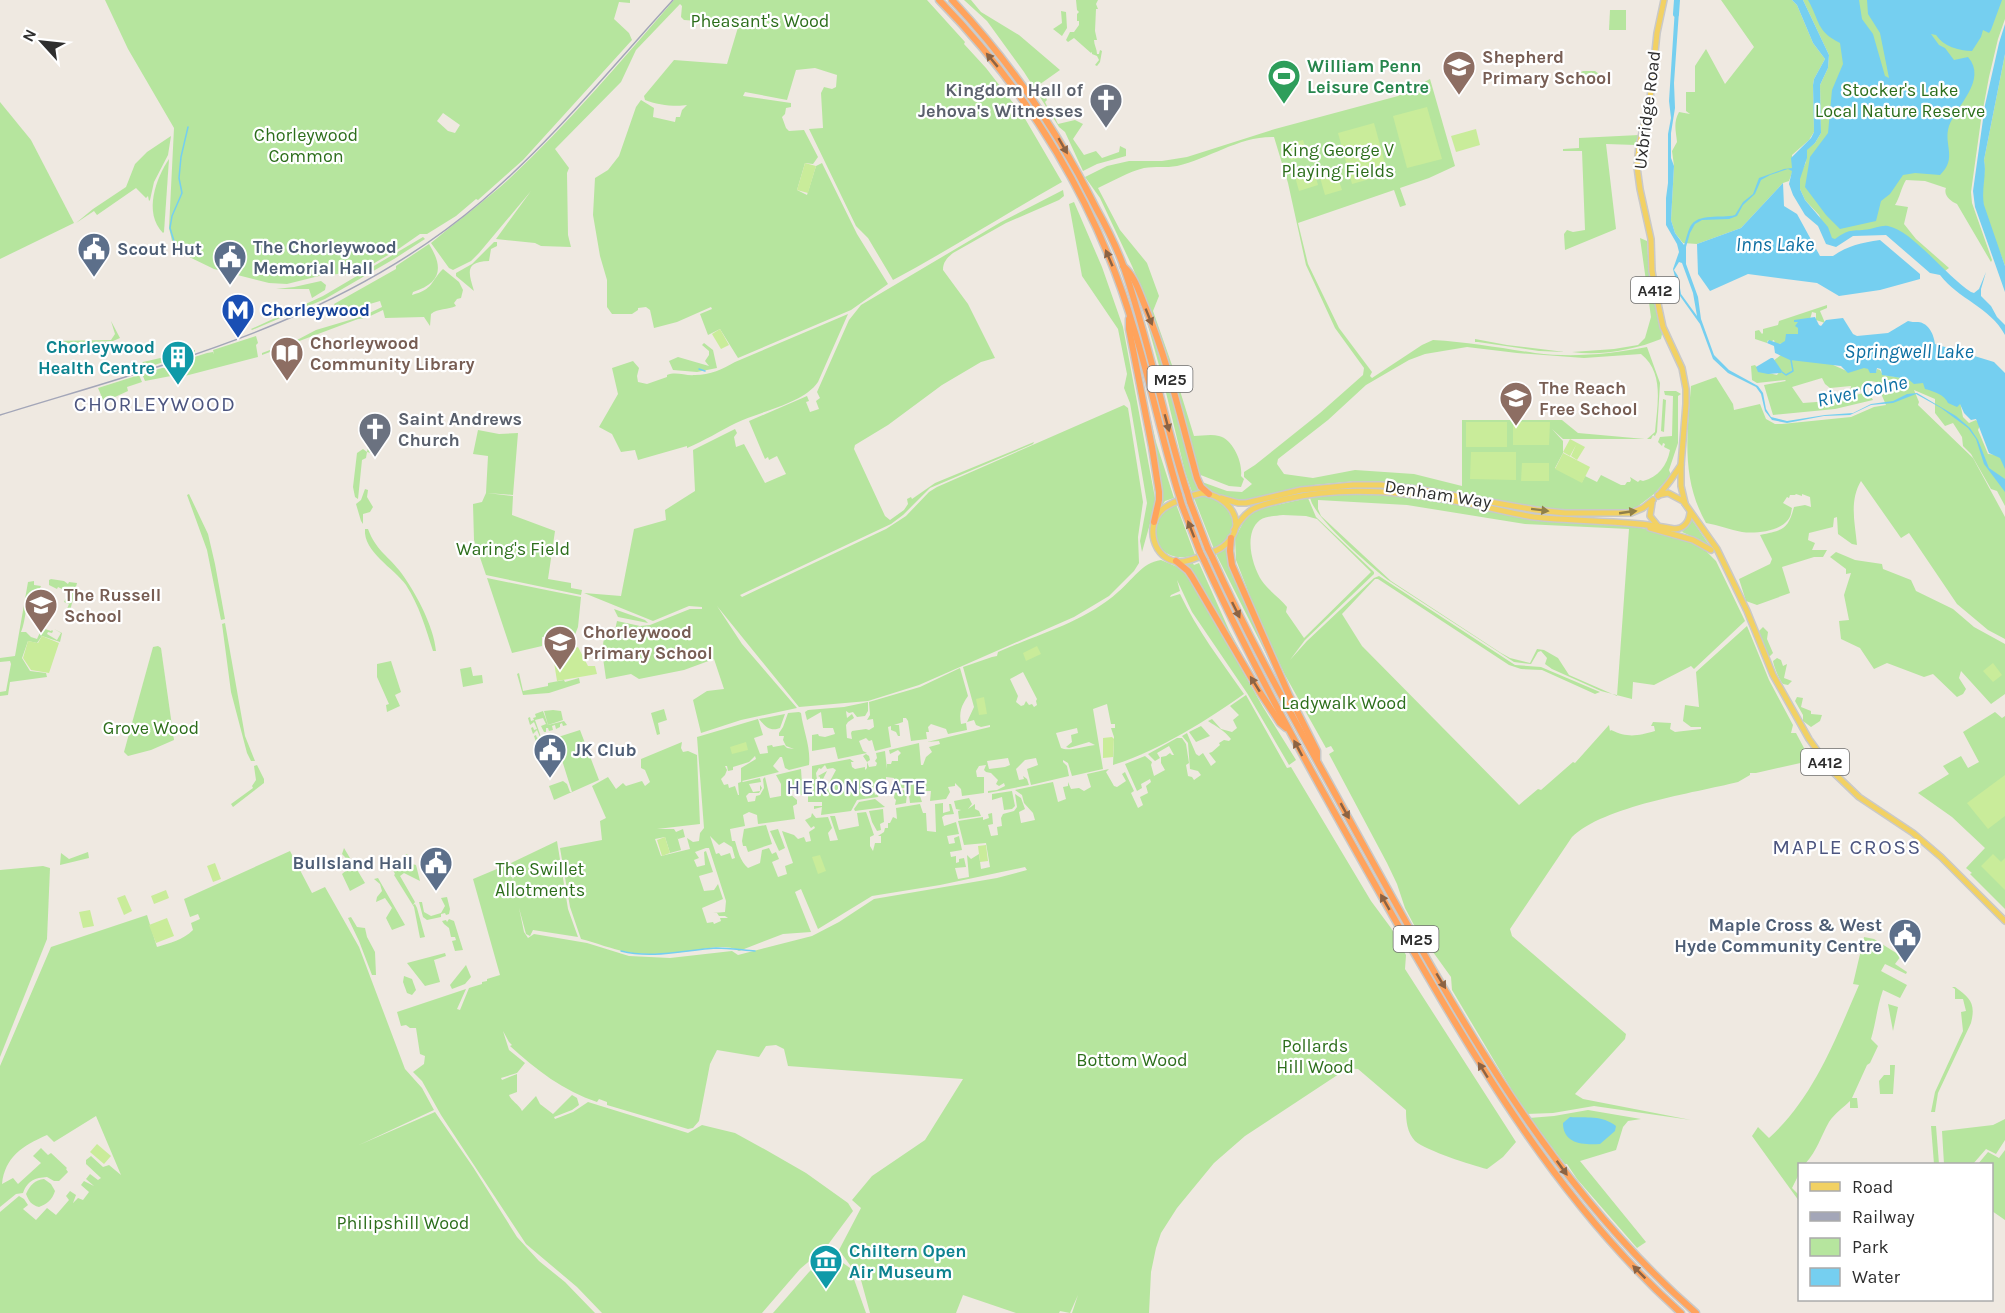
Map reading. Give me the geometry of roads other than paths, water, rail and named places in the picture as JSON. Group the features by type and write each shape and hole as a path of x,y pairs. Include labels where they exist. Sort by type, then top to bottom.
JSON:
{"highway":[{"name":"M25","path":"939,0 963,24 1001,70 1032,113 1073,181 1111,264 1129,313 1179,495 1203,560 1331,809 1422,968 1519,1126 1565,1189 1610,1241 1681,1313"},
{"name":"M25","path":"951,0 1006,63 1040,110 1080,177 1123,266 1190,502 1208,549 1264,664 1429,962 1522,1114 1573,1183 1615,1233 1696,1313"},
{"name":"M25","path":"1123,266 1130,272 1153,325 1197,478 1201,487 1209,494"},
{"name":"M25","path":"1129,313 1129,329 1159,492 1154,522"},
{"name":"M25","path":"1232,538 1230,551 1232,565 1289,695 1317,751 1317,760"},
{"name":"M25","path":"1176,561 1192,577 1259,691 1280,723 1289,731"}],"main road":[{"name":"Uxbridge Road","path":"1664,0 1657,33 1648,112 1639,146 1637,167 1650,239 1656,294 1664,327 1682,368 1686,388 1681,465 1681,486 1685,502"},
{"path":"1658,495 1666,493 1685,502 1690,513 1686,524 1680,529 1659,526 1653,522 1650,516 1650,505 1681,465"},
{"name":"Denham Way","path":"1315,491 1353,485 1398,486 1536,510 1599,514 1633,512 1653,500"},
{"name":"Denham Way","path":"1234,530 1249,510 1301,492"},
{"name":"Denham Way","path":"1221,498 1246,503 1301,492 1389,492 1432,497 1531,516 1659,526"},
{"path":"1209,494 1221,498 1233,511 1236,524 1232,538 1216,551 1192,560 1176,561 1162,554 1156,547 1152,533 1158,515 1169,505 1195,495 1209,494"},
{"name":"A412","path":"1690,513 1717,549 1748,611 1773,675 1806,733 1832,771 1859,797 1932,848 2005,921"},
{"name":"A412","path":"1631,523 1682,537 1711,550"},
{"name":"A412","path":"1674,529 1720,556"}],"water":[{"path":"1792,0 1803,0 1829,55 1828,68 1820,85 1821,133 1807,150 1807,158 1800,179 1800,189 1805,200 1828,227 1832,238 1835,239 1849,231 1888,226 1908,236 1971,292 1974,293 1979,289 1986,272 1981,296 2005,325 2005,335 1999,325 1983,310 1956,291 1940,275 1930,273 1886,235 1853,236 1836,247 1826,244 1818,226 1805,215 1793,195 1789,184 1792,171 1788,169 1761,180 1755,194 1743,205 1737,216 1729,219 1702,220 1695,224 1690,233 1686,247 1686,264 1698,297 1701,319 1714,355 1729,370 1758,386 1763,393 1766,409 1771,417 1787,421 1825,415 1853,413 1871,404 1893,401 1907,394 1917,393 1956,416 1970,428 1978,440 1989,468 2005,479 2005,492 1984,464 1976,439 1968,428 1941,408 1916,394 1893,403 1871,405 1850,415 1824,416 1787,423 1772,420 1765,411 1761,394 1756,387 1728,373 1713,359 1700,324 1680,296 1673,269 1679,252 1666,225 1668,134 1671,118 1669,101 1675,8 1679,11 1674,83 1675,108 1671,133 1671,158 1674,166 1671,220 1675,233 1684,245 1689,229 1698,219 1735,215 1743,202 1753,194 1759,178 1784,169 1792,168 1791,158 1814,132 1813,85 1825,59 1813,43 1797,5","holes":["1679,262 1682,263 1693,293 1697,316 1681,294 1678,276 1674,270"]},
{"name":"Stocker's Lake Local Nature Reserve","path":"1808,0 1859,0 1862,19 1873,34 1885,76 1889,78 1880,33 1868,14 1867,0 2002,0 1991,30 1989,33 1983,30 1972,51 1952,47 1931,34 1954,60 1968,57 1973,66 1974,75 1969,93 1949,126 1949,157 1945,169 1940,175 1915,173 1903,175 1890,194 1881,201 1876,221 1840,229 1805,187 1810,157 1828,133 1832,90 1843,64 1840,43 1822,30"},
{"path":"2005,24 2005,54 1984,160 1983,194 1984,205 2005,266 2005,292 1975,207 1973,191 1985,105"},
{"name":"Inns Lake","path":"1783,183 1784,206 1797,214 1820,256 1833,256 1855,245 1880,240 1920,274 1920,279 1880,290 1839,296 1817,283 1748,274 1710,291 1698,274 1697,244 1741,228"},
{"name":"Springwell Lake","path":"1815,317 1821,326 1826,320 1843,318 1853,334 1857,336 1888,333 1908,321 1922,323 1930,330 1935,344 1994,362 2005,373 2005,469 2000,458 1989,453 1976,419 1971,420 1964,413 1960,404 1957,407 1938,394 1925,389 1923,383 1914,384 1908,379 1882,375 1881,369 1877,368 1876,373 1870,373 1864,368 1848,373 1841,366 1790,360 1775,353 1774,346 1767,343 1769,340 1780,344 1785,341 1786,334 1798,334 1798,328 1795,326 1798,322 1794,320"},
{"path":"1771,358 1782,371 1781,373 1758,372 1756,367"},
{"path":"1570,1117 1605,1120 1616,1126 1615,1131 1600,1144 1575,1142 1566,1135 1564,1130 1563,1123"}],"waterway":[{"name":"River Colne","path":"1676,14 1677,0"},
{"path":"177,251 170,228 172,216 182,193 179,178 188,127"},
{"path":"1782,372 1786,375 1793,371 1791,360"},
{"path":"699,369 705,371"},
{"path":"621,951 645,954 716,948 755,951"}],"railway":[{"path":"0,415 191,356 253,333 372,278 428,242 508,178 580,104 673,0"}],"place":[{"name":"Shepherd Primary School","path":"1459,96"},
{"name":"William Penn Leisure Centre","path":"1284,105"},
{"name":"Kingdom Hall of Jehova's Witnesses","path":"1106,129"},
{"name":"Scout Hut","path":"94,278"},
{"name":"The Chorleywood Memorial Hall","path":"230,286"},
{"name":"Chorleywood","path":"238,339"},
{"name":"Chorleywood Community Library","path":"287,382"},
{"name":"Chorleywood Health Centre","path":"178,386"},
{"name":"The Reach Free School","path":"1516,427"},
{"name":"Saint Andrews Church","path":"375,458"},
{"name":"The Russell School","path":"41,634"},
{"name":"Chorleywood Primary School","path":"560,671"},
{"name":"JK Club","path":"550,779"},
{"name":"Bullsland Hall","path":"436,892"},
{"name":"Maple Cross & West Hyde Community Centre","path":"1905,964"},
{"name":"Chiltern Open Air Museum","path":"826,1290"}],"district":[{"name":"CHORLEYWOOD","path":"155,404"},
{"name":"HERONSGATE","path":"857,787"},
{"name":"MAPLE CROSS","path":"1847,847"}],"park label":[{"name":"Pheasant's Wood","path":"760,21"},
{"name":"Chorleywood Common","path":"306,145"},
{"name":"King George V Playing Fields","path":"1338,160"},
{"name":"Waring's Field","path":"513,549"},
{"name":"Ladywalk Wood","path":"1344,703"},
{"name":"Grove Wood","path":"151,728"},
{"name":"The Swillet Allotments","path":"540,879"},
{"name":"Pollards Hill Wood","path":"1315,1056"},
{"name":"Bottom Wood","path":"1132,1060"},
{"name":"Philipshill Wood","path":"403,1223"}]}
